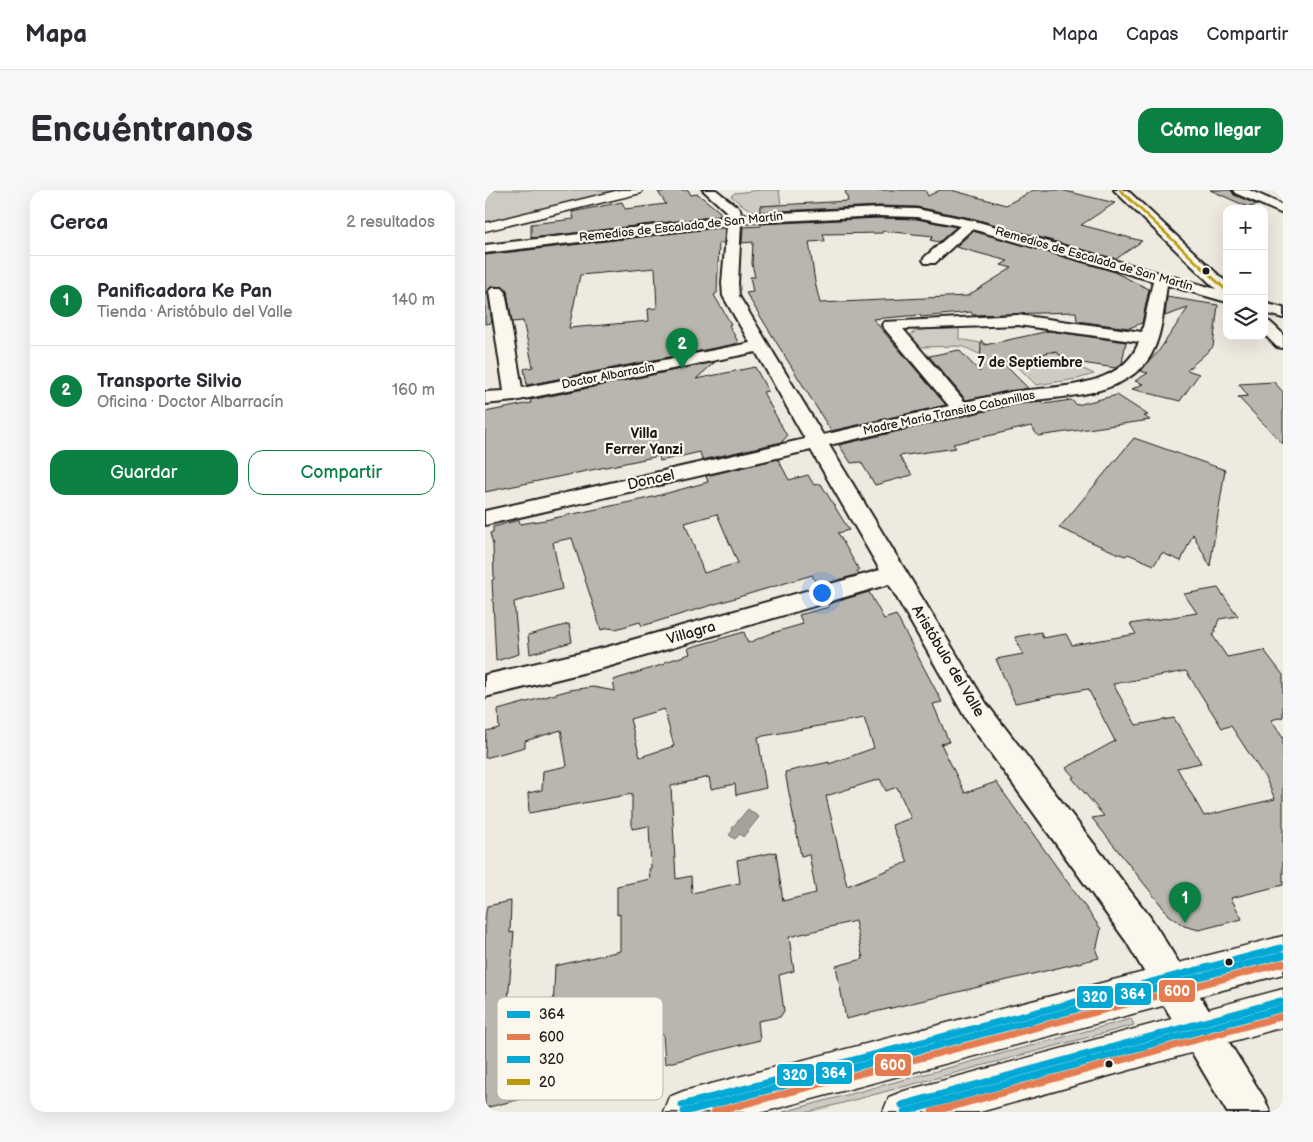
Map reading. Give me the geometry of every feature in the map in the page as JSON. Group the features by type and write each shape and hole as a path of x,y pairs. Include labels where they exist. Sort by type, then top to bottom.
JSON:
{"main road":[{"path":"485,227 636,190"},
{"path":"684,1112 1283,954"},
{"path":"904,1112 1283,1008"}],"street":[{"path":"709,190 735,212 735,219"},
{"path":"1120,190 1223,288"},
{"path":"1239,190 1283,210"},
{"name":"Remedios de Escalada de San Martín","path":"485,249 735,219 899,212 933,215 970,224 1223,296"},
{"name":"Aristóbulo del Valle","path":"735,219 730,283 731,296 976,711 1137,929 1249,1112"},
{"path":"930,260 970,224"},
{"name":"Madre María Transito Cabanillas","path":"817,442 1010,398 1084,388 1123,374 1139,360 1145,349 1161,278"},
{"path":"497,291 514,395"},
{"path":"1268,309 1283,313"},
{"path":"961,409 890,325 1018,320 1148,338"},
{"path":"1268,330 1283,343"},
{"name":"Doctor Albarracín","path":"485,398 514,395 761,346"},
{"name":"Doncel","path":"485,518 817,442"},
{"name":"Villagra","path":"485,686 607,657 895,574"}],"shaded area":[{"path":"485,190 623,190 485,224"},
{"path":"779,190 781,205 760,206 760,212 744,206 731,196 735,193"},
{"path":"959,328 959,339 996,346 1014,344 1057,353 1071,363 1094,374 1077,379 1036,385 1018,367 979,354 962,346 921,347 910,335 917,330"},
{"path":"748,809 759,817 743,837 740,834 735,839 729,835 733,830 732,828"},
{"path":"1131,1019 1134,1025 809,1112 783,1112"}],"building":[{"path":"662,190 688,190 691,195 698,194 720,212 720,216 531,238 531,224 574,219 572,212 622,202 625,209 666,204 658,192 663,192"},
{"path":"845,190 925,190 928,196 940,190 951,190 1006,205 1034,190 1061,190 1115,203 1081,225 1142,241 1116,259 975,219 917,207 879,206 760,212 760,206 848,201"},
{"path":"1210,190 1231,190 1234,195 1258,205 1244,205"},
{"path":"879,218 917,219 956,227 939,242 930,240 934,236 883,231 882,233 823,234 825,241 809,242 820,303 967,296 1012,268 1001,265 1008,261 956,247 973,231 1112,271 1149,289 1142,323 1129,328 1077,321 1076,312 973,315 971,312 873,319 946,405 831,431 746,293 753,292 750,277 755,277 752,264 753,242 742,243 743,227 761,226 761,224"},
{"path":"725,228 724,243 719,243 717,293 714,295 731,324 729,325 738,342 527,385 524,369 533,367 523,321 512,322 507,291 503,287 492,286 488,290 492,323 485,324 485,255","holes":["655,268 657,308 648,309 649,321 569,328 580,275"]},
{"path":"1167,297 1218,305 1213,347 1187,370 1199,374 1180,401 1132,389 1143,384 1135,381 1148,373 1140,371 1158,352 1188,308 1165,316"},
{"path":"1049,331 1126,342 1122,363 1116,368 1068,361 1055,351 1003,363 1028,388 966,400 929,356 959,350 980,372 981,340 985,345"},
{"path":"715,362 696,379 755,367 768,391 763,392 787,436 782,442 702,460 700,452 660,461 659,456 485,492 485,412 531,403 530,400"},
{"path":"1274,382 1283,392 1283,444 1238,397 1248,396 1239,384"},
{"path":"1117,395 1148,415 1144,416 1150,420 1038,436 1031,426 953,444 956,448 899,456 912,475 875,485 861,462 851,463 839,445 1008,406 1041,401 1044,404 1071,400 1077,405"},
{"path":"1134,438 1225,470 1210,566 1193,534 1181,561 1162,553 1154,565 1128,554 1126,556 1119,554 1059,528"},
{"path":"778,459 789,480 808,475 814,485 821,484 849,530 838,533 859,570 857,571 859,574 818,586 812,575 642,626 640,622 616,629 608,628 601,630 572,538 553,542 562,589 514,602 519,654 496,661 492,580 494,579 493,545 490,533 493,532 493,527 519,520 520,524 545,520 649,498 708,482 706,476","holes":["717,514 738,563 704,573 685,523"]},
{"path":"1218,588 1238,616 1219,619 1213,636 1227,657 1264,650 1283,675 1283,717 1271,720 1283,738 1283,885 1231,898 1242,919 1199,930 1184,926 1169,915 1092,818 1104,816 1072,778 1074,777 1066,768 1115,741 1088,689 1015,703 996,659 1023,654 1015,637 1041,632 1043,638 1066,634 1072,645 1136,634 1130,624 1197,613 1184,594","holes":["1186,671 1222,728 1231,726 1266,779 1275,799 1204,816 1177,768 1201,763 1174,718 1136,725 1113,684"]},
{"path":"869,592 884,619 896,615 942,702 933,704 949,742 941,744 965,793 996,782 1101,929 1096,951 1099,958 846,1019 836,966 863,959 855,921 789,937 794,971 779,975 784,1011 780,1017 758,1021 760,1040 665,1064 663,997 554,997 555,966 620,951 620,914 617,915 617,886 650,879 649,826 632,829 632,794 529,813 528,793 542,790 543,771 567,766 561,730 525,741 525,747 485,758 486,731 499,728 498,710 570,690 593,687 615,691 613,680 690,654 688,648 744,632 748,643 772,633 803,624 799,615 829,607 828,604","holes":["664,709 674,746 640,757 630,719","864,718 874,748 829,764 829,762 785,772 801,856 809,854 816,893 783,901 776,852 737,860 740,883 692,893 691,876 676,879 671,786 709,777 711,789 735,784 736,795 766,788 758,737","880,779 886,791 897,787 911,818 892,825 908,862 847,886 826,796"]},
{"path":"569,624 572,642 530,654 528,635"},
{"path":"511,901 510,933 514,932 508,997 497,997 497,1100 517,1100 485,1108 485,920 487,906"}],"transit line":[{"name":"20","path":"1120,190 1223,287"},
{"name":"320","path":"682,1105 1281,948"},
{"name":"364","path":"684,1112 1283,955"},
{"name":"600","path":"714,1112 1283,963"},
{"name":"320","path":"902,1105 1281,1001"},
{"name":"364","path":"904,1112 1283,1008"},
{"name":"600","path":"932,1112 1283,1016"}],"place":[{"name":"Transporte Silvio","path":"682,369"},
{"name":"Panificadora Ke Pan","path":"1185,923"}],"district":[{"name":"7 de Septiembre","path":"1030,362"},
{"name":"Villa Ferrer Yanzi","path":"644,442"}]}
